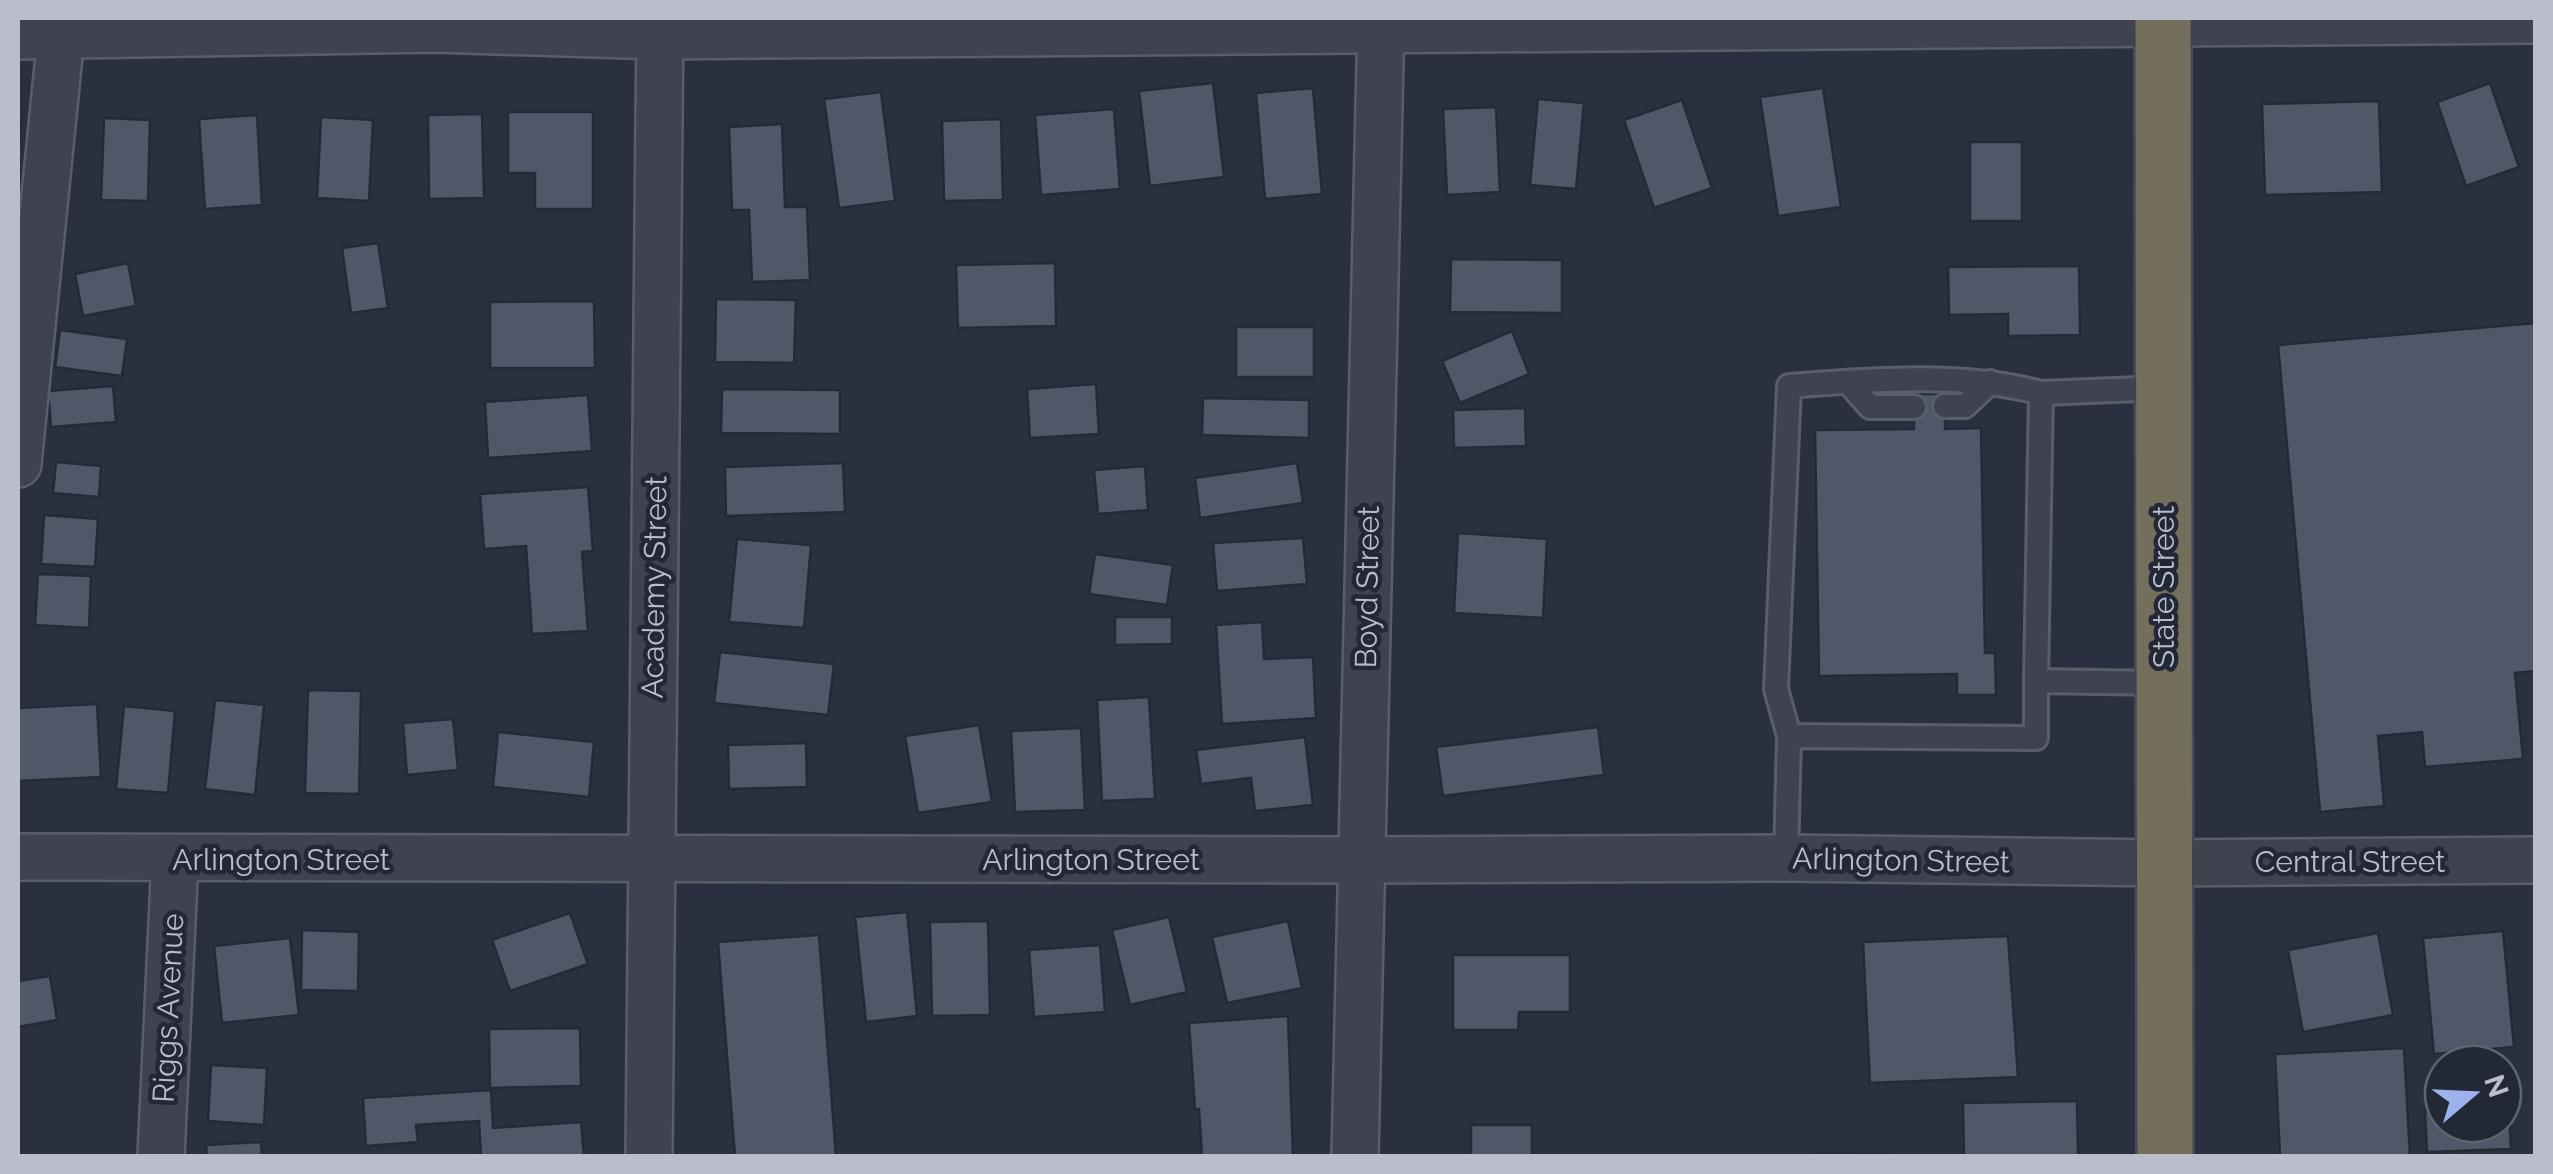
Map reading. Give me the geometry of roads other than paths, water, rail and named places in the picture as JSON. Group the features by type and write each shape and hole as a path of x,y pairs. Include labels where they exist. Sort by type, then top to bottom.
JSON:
{"highway":[{"name":"State Street","path":"2162,20 2165,1156"}],"street":[{"path":"18,464 39,36 659,27 2536,20"},
{"name":"Boyd Street","path":"1356,1156 1381,24"},
{"name":"Academy Street","path":"648,1156 659,27"},
{"name":"Arlington Street","path":"18,856 1786,858 2164,863"},
{"name":"Riggs Avenue","path":"160,1156 175,859"},
{"name":"Central Street","path":"2164,863 2536,860"}],"lane":[{"path":"1848,382 1870,407 1914,407"},
{"path":"1786,858 1789,736 1776,689 1788,386 1990,382 2041,392 2164,388"},
{"path":"1945,406 1965,406 1990,382"},
{"path":"1789,736 2036,738 2041,392"},
{"path":"2036,681 2162,683"}]}
